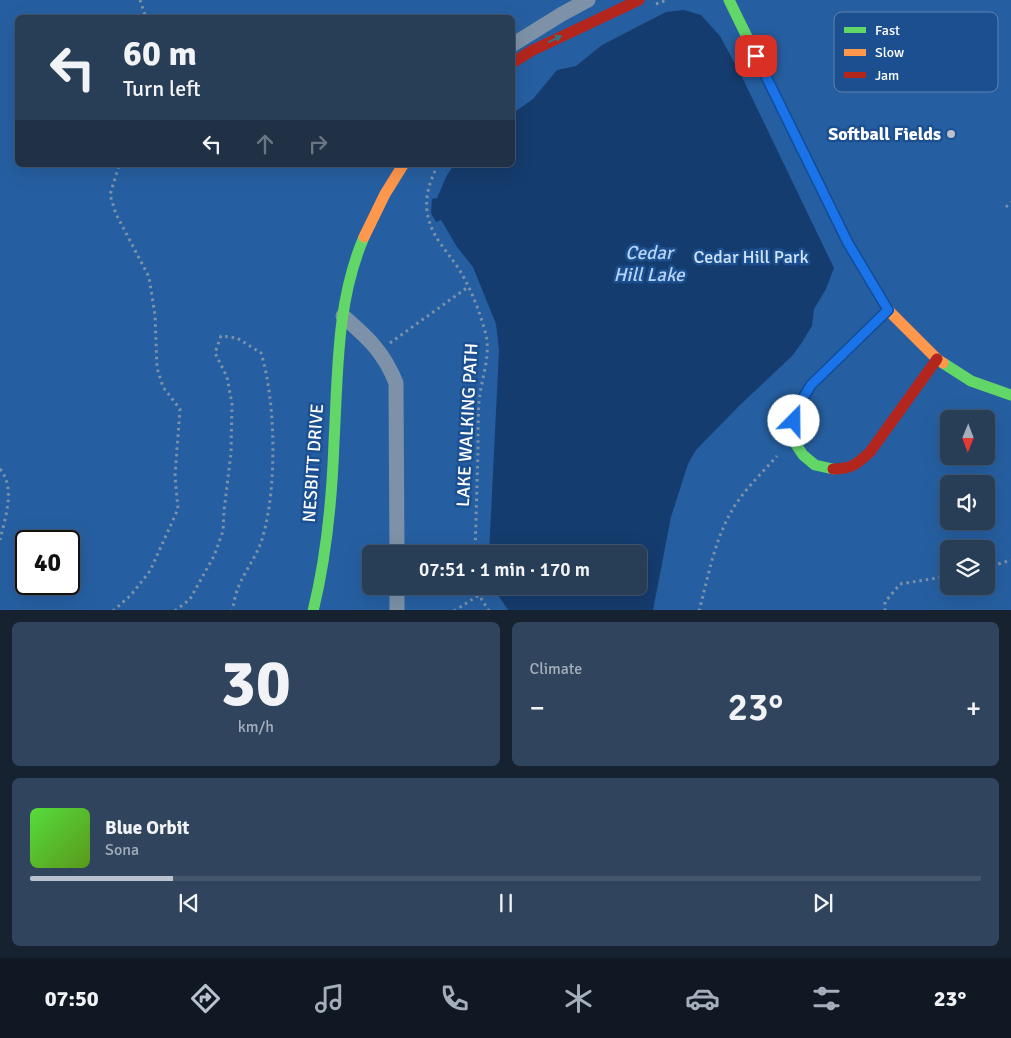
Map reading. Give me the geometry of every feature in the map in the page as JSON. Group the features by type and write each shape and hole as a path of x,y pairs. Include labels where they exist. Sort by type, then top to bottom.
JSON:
{"street":[{"path":"515,43 588,0"},
{"path":"515,61 531,51 639,0"},
{"path":"729,0 848,243 888,310 937,359 971,381 1011,394"},
{"name":"NESBITT DRIVE","path":"313,610 322,572 329,526 339,340 347,289 365,236 392,182 402,167"},
{"path":"888,310 811,385 800,403 794,421 793,440 803,455 815,465 832,469 846,469 857,464 870,452 937,359"},
{"path":"343,316 380,351 390,367 396,383 396,545"},
{"path":"397,595 397,610"}],"path":[{"path":"140,0 145,15"},
{"path":"113,610 131,594 150,572 178,509 175,476 180,409 163,387 157,368 155,315 149,277 116,214 110,195 117,167"},
{"name":"LAKE WALKING PATH","path":"437,167 429,188 426,212 433,232 460,271 475,302 485,330 487,348 485,373 479,400 475,545"},
{"path":"1006,207 1011,202"},
{"path":"380,351 468,287"},
{"path":"175,610 190,599 214,556 223,531 231,454 232,404 227,377 215,353 221,336 237,338 261,353 267,372 273,458 270,497 263,536 237,589 232,610"},
{"path":"699,610 715,549 730,512 750,485 777,456"},
{"path":"0,469 3,472 9,491 0,540"},
{"path":"995,565 1011,560"},
{"path":"884,610 885,602 900,584 940,577"},
{"path":"454,610 479,595 489,610"}],"green space":[{"name":"Cedar Hill Park","path":"0,0 1011,0 1011,610 0,610"}],"water":[{"name":"Cedar Hill Lake","path":"684,10 701,15 720,36 742,77 834,268 826,289 814,309 812,326 801,344 792,356 696,450 688,464 671,517 653,610 508,610 498,595 647,595 647,545 489,545 499,350 496,324 473,267 457,247 441,220 436,222 431,213 432,199 437,198 453,167 515,167 515,112 533,99 557,70 576,66 602,45 666,12"}],"traffic: fast":[{"path":"729,0 816,178"},
{"path":"313,610 322,569 330,506 338,364 343,312 348,287 364,237"},
{"path":"833,469 815,465 803,455 793,440 794,421 800,403 811,385 888,310"},
{"path":"943,363 971,381 1011,395"}],"traffic: slow":[{"path":"364,237 385,194 402,167"},
{"path":"816,178 848,243 888,310 943,363"}],"traffic: jam":[{"path":"515,61 531,51 639,0"},
{"path":"833,469 853,465 870,452 937,359"}],"place":[{"name":"Softball Fields","path":"951,134"}],"route":[{"path":"756,56 848,243 888,310 811,385 800,403 794,421"}]}
